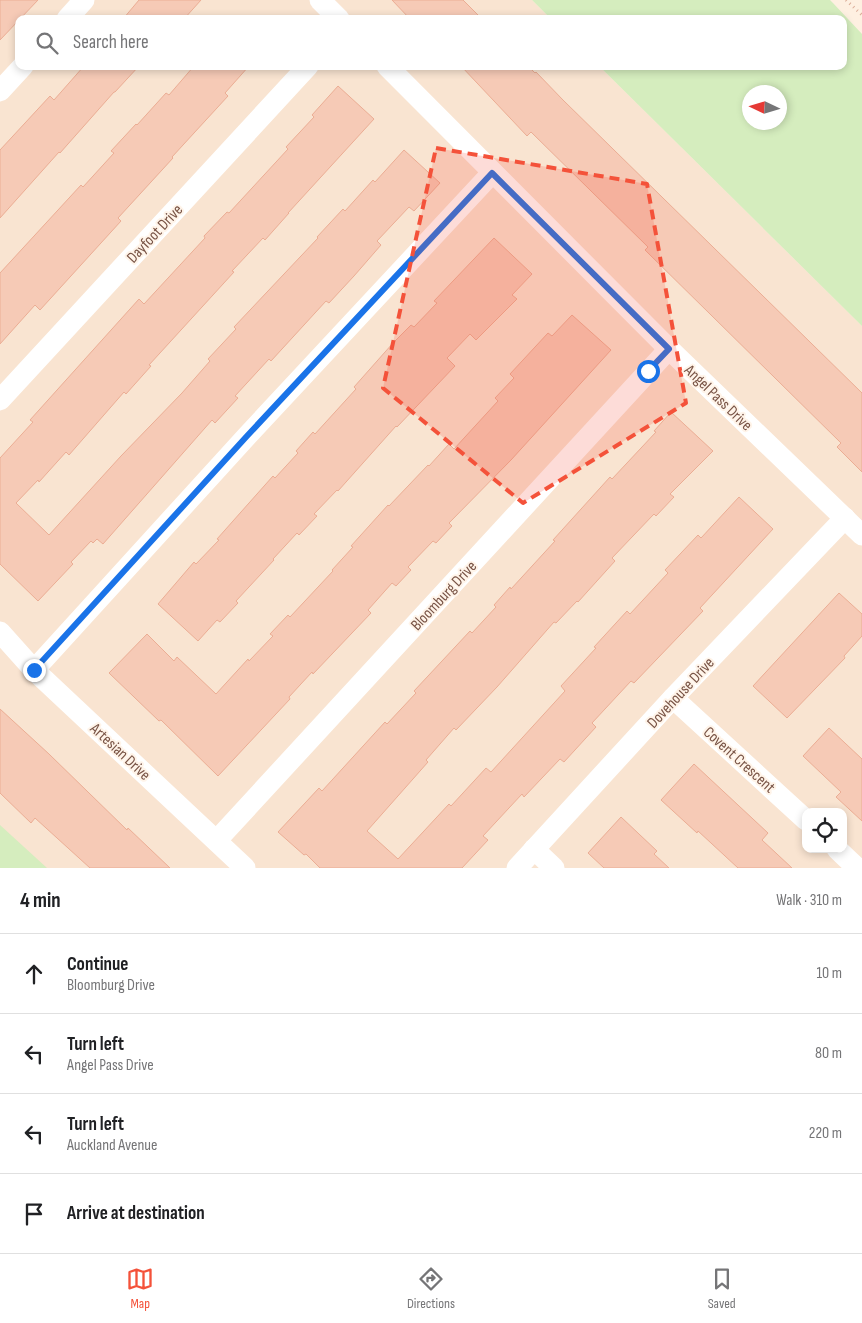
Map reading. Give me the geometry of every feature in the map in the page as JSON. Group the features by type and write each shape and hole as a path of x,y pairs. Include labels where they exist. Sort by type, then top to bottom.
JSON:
{"street":[{"path":"71,15 84,0"},
{"path":"320,0 335,15"},
{"path":"0,91 19,70"},
{"name":"Dayfoot Drive","path":"0,400 304,70"},
{"name":"Angel Pass Drive","path":"391,70 669,349 862,535"},
{"path":"34,670 247,436 492,173"},
{"name":"Bloomburg Drive","path":"217,840 669,349"},
{"name":"Dovehouse Drive","path":"517,868 673,698 845,518"},
{"name":"Artesian Drive","path":"0,632 34,670 245,868"},
{"name":"Covent Crescent","path":"673,698 802,816"},
{"path":"534,849 554,868"},
{"path":"841,853 857,868"}],"path":[{"path":"846,0 862,16"}],"highlighted area":[{"path":"436,148 647,184 686,403 523,503 383,388"}],"shaded area":[{"path":"0,0 532,0 547,15 15,15 15,70 603,70 862,326 862,868 0,868"}],"green space":[{"path":"532,0 830,0 844,15 547,15"},
{"path":"847,18 862,34 862,326 603,70 847,70"},
{"path":"0,825 47,868 0,868"}],"building":[{"path":"0,0 38,0 24,15 15,15 15,24 0,40"},
{"path":"139,0 201,0 188,15 126,15"},
{"path":"392,0 463,0 478,15 406,15"},
{"path":"80,70 135,70 0,218 0,150 50,96 54,100"},
{"path":"191,70 245,70 225,93 228,96 118,218 121,221 40,310 35,305 0,344 0,273 81,185 83,187 114,153 111,151 136,124 166,93 169,95"},
{"path":"465,70 532,70 536,72 862,393 862,472 837,447 841,443 645,250 648,247 531,132 527,136"},
{"path":"338,86 374,119 265,240 263,238 232,271 234,272 149,365 151,366 126,394 124,392 69,455 66,452 39,482 38,480 16,503 49,535 182,393 210,361 208,359 236,329 234,327 343,209 345,211 373,180 375,182 404,150 440,183 414,211 409,207 377,241 381,245 354,276 329,303 326,301 271,361 269,359 235,396 238,398 215,423 212,420 103,544 97,539 93,543 91,541 71,562 73,564 38,601 0,564 0,458 33,422 30,420 139,299 144,304 205,238 204,236 227,212 229,213 288,149 286,147 314,117 312,115"},
{"path":"494,238 532,274 512,295 517,299 476,340 470,334 447,358 455,366 396,426 338,491 314,514 317,516 299,535 297,533 273,559 236,601 238,603 220,622 217,620 198,641 158,604 194,562 196,564 219,540 217,539 273,476 275,478 298,453 296,451 313,432 315,434 356,389 354,387 393,343 411,325 414,327 437,303 434,301"},
{"path":"572,315 611,350 511,460 449,523 452,526 436,543 433,541 408,567 411,570 396,586 392,583 368,610 371,613 313,674 312,672 289,697 290,699 218,776 161,720 159,721 109,673 147,634 174,661 177,657 216,694 248,659 249,661 273,636 270,634 288,615 290,617 333,571 353,547 351,546 388,505 449,444 454,449 498,401 495,398 514,378 510,374 548,333 552,336"},
{"path":"671,412 713,451 670,494 674,497 656,516 654,514 612,558 615,561 578,602 556,623 554,622 497,687 456,730 454,728 426,760 428,762 367,831 398,859 449,804 451,806 486,768 491,772 565,691 561,686 596,648 594,647 627,611 630,614 668,573 665,570 698,535 701,538 739,497 773,529 700,608 703,611 634,683 631,681 592,723 596,727 564,762 560,759 524,797 522,794 483,836 488,840 462,868 320,868 306,854 304,855 278,832 319,788 322,791 385,722 387,724 416,693 414,691 470,631 472,633 496,607 494,605 555,541 553,540 610,477 612,479 656,432 654,431"},
{"path":"839,593 862,614 862,636 844,656 845,658 787,718 753,686"},
{"path":"0,709 127,830 128,828 170,868 90,868 35,818 31,823 0,793"},
{"path":"829,728 862,759 862,821 836,797 841,792 803,756"},
{"path":"694,764 768,833 762,840 792,868 738,868 661,800"},
{"path":"621,817 657,851 654,854 669,868 604,868 588,853"}],"route":[{"path":"34,670 247,436 492,173 669,349 648,371"}]}
